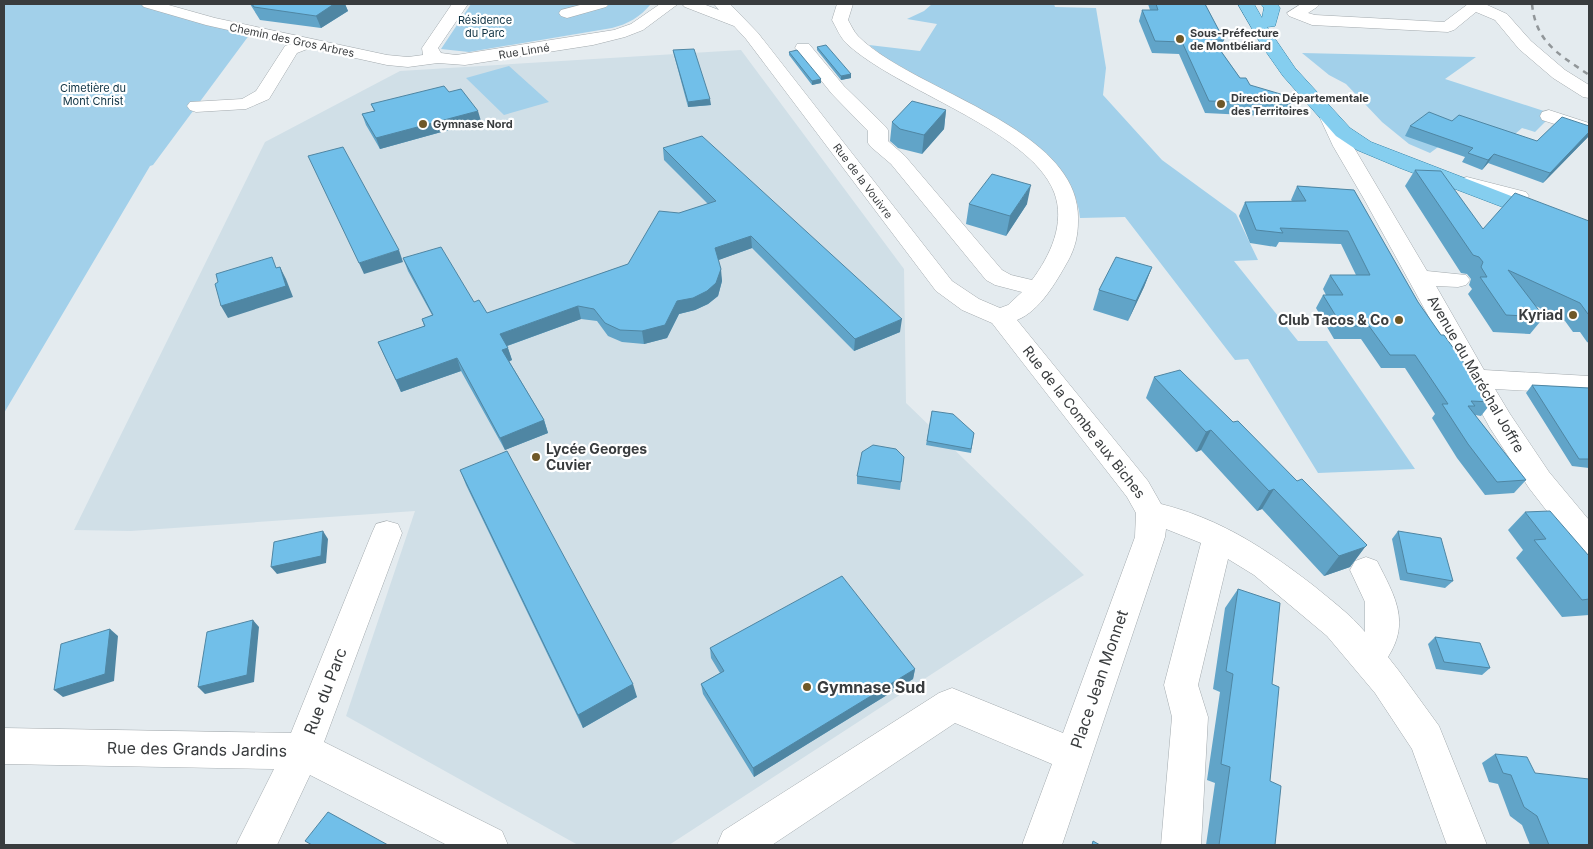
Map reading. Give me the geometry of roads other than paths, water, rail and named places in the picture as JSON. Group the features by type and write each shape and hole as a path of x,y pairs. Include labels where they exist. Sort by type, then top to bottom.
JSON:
{"main road":[{"name":"Avenue du Maréchal Joffre","path":"1246,4 1275,52 1330,118"},
{"name":"Avenue du Maréchal Joffre","path":"1260,4 1288,54 1353,142 1366,130 1412,161"},
{"path":"1269,4 1272,8 1269,23"},
{"path":"1412,161 1519,196 1589,223"},
{"path":"1412,161 1589,233"}],"street":[{"name":"Chemin des Gros Arbres","path":"150,4 212,22 408,62 437,58"},
{"path":"437,58 431,54 430,48 460,4"},
{"path":"567,14 601,4"},
{"name":"Rue Linné","path":"437,58 449,61 465,60 593,40 637,27 670,4"},
{"path":"690,4 742,25"},
{"path":"722,4 742,25"},
{"path":"845,4 840,20 850,38 876,60 1009,133 1029,148 1054,175 1068,201 1066,241 1050,272 1017,310 1001,316"},
{"path":"1312,4 1295,13 1312,20 1448,27 1476,5 1501,17 1525,45 1559,74 1589,93"},
{"name":"Rue de la Vouivre","path":"742,25 773,63 778,83 868,207 899,229 944,286 969,305 982,312 1001,316"},
{"path":"196,106 246,104 263,95 291,50 308,43"},
{"path":"803,48 838,90 878,130 878,144 898,160 994,275 1003,280 1037,289"},
{"path":"1549,116 1589,129"},
{"name":"Avenue du Maréchal Joffre","path":"1330,118 1353,142 1375,199 1500,421 1539,480 1589,542"},
{"path":"1353,142 1368,160 1412,161"},
{"path":"1353,142 1380,146 1442,174 1485,189 1519,196"},
{"path":"1420,278 1458,280"},
{"name":"Rue de la Combe aux Biches","path":"1001,316 1138,488 1151,513 1177,520 1218,536 1265,566 1339,626 1387,682 1426,739 1467,845"},
{"path":"1477,380 1589,385"},
{"name":"Place Jean Monnet","path":"1042,845 1129,592 1150,537 1151,513"},
{"name":"Rue du Parc","path":"256,845 302,751 387,533"},
{"path":"1181,845 1190,717 1181,685 1218,536"},
{"path":"1366,570 1380,602 1382,637 1367,659"},
{"path":"737,845 952,705 1074,755"},
{"name":"Rue des Grands Jardins","path":"4,746 302,751 488,845"}],"railway":[{"path":"1532,4 1538,29 1544,38 1559,54 1589,75"}],"place":[{"name":"Sous-Préfecture de Montbéliard","path":"1180,39"},
{"name":"Direction Départementale des Territoires","path":"1221,104"},
{"name":"Gymnase Nord","path":"423,124"},
{"name":"Kyriad","path":"1573,315"},
{"name":"Club Tacos & Co","path":"1399,320"},
{"name":"Lycée Georges Cuvier","path":"536,457"},
{"name":"Gymnase Sud","path":"807,687"}],"park label":[{"name":"Résidence du Parc","path":"485,26"},
{"name":"Cimetière du Mont Christ","path":"93,94"}]}
